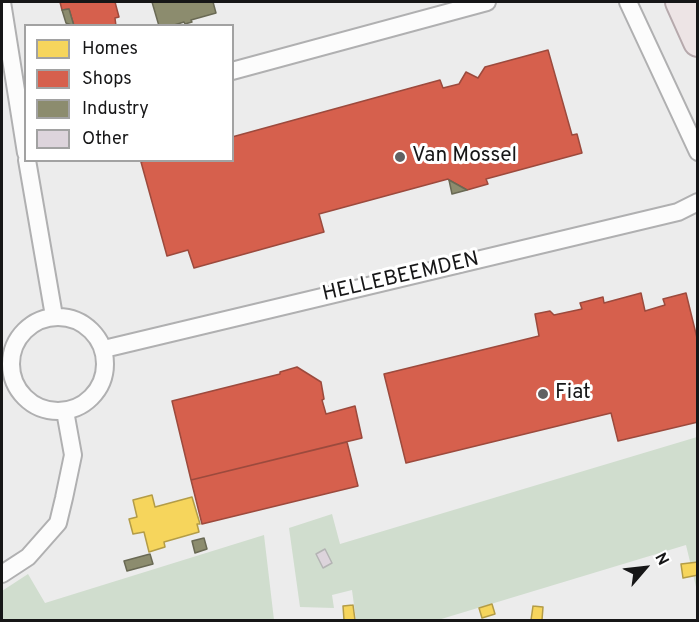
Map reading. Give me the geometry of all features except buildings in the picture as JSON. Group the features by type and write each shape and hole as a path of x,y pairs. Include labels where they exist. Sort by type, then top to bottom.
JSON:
{"highway":[{"path":"680,2 698,42"}],"street":[{"path":"2,2 23,127"},
{"path":"234,70 487,2"},
{"path":"628,2 698,152"},
{"path":"27,162 54,316"},
{"name":"HELLEBEEMDEN","path":"104,349 678,212 698,202"},
{"path":"54,316 69,318 84,324 96,335 104,349 106,370 99,389 84,404 65,411 42,409 24,397 7,379 11,357 19,337 34,323 54,316"},
{"path":"2,574 28,557 58,523 72,454 65,411"}],"green space":[{"path":"697,437 697,591 686,545 438,620 356,620 352,590 332,595 334,608 300,607 289,528 332,514 340,544"},
{"path":"264,535 274,620 2,620 2,591 28,574 45,603"}],"place":[{"name":"Van Mossel","path":"400,157"},
{"name":"Fiat","path":"543,394"}]}
